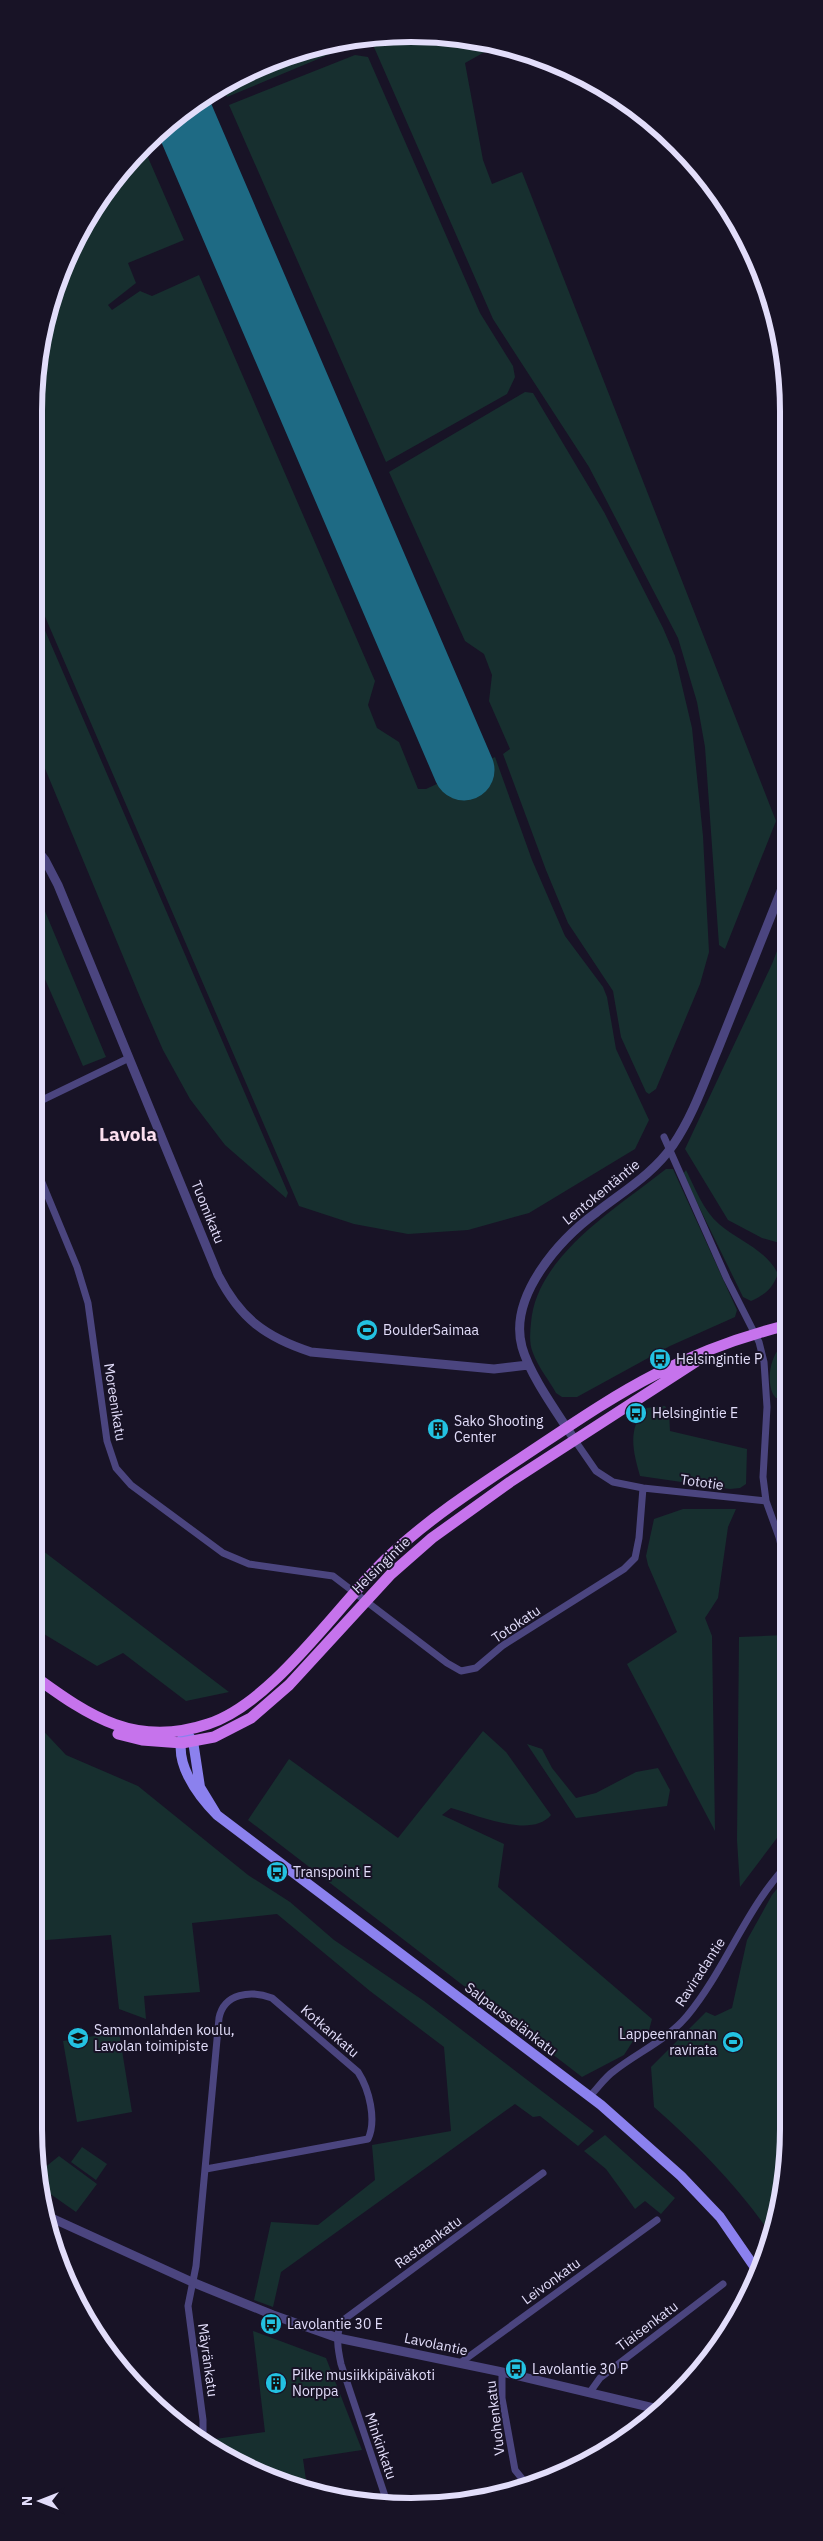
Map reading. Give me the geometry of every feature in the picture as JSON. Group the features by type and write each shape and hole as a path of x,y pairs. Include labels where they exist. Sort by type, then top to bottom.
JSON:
{"main road":[{"name":"Helsingintie","path":"42,1682 94,1717 130,1730 162,1733 185,1731 226,1717 253,1700 289,1664 354,1590 387,1558 436,1517 567,1428 654,1375 720,1347 780,1326"},
{"name":"Helsingintie","path":"67,1700 95,1724 116,1734 142,1740 187,1742 224,1732 261,1710 289,1685 391,1574 455,1520 510,1482 576,1442 720,1347"},
{"name":"Salpausselänkatu","path":"185,1731 187,1742 183,1760 191,1782 217,1815 590,2096 681,2176 720,2217 754,2266"}],"street":[{"name":"Tuomikatu","path":"42,855 58,885 218,1275 231,1300 251,1322 278,1339 310,1352 494,1369 528,1365"},
{"name":"Lentokentäntie","path":"576,1442 528,1365 521,1346 522,1312 531,1287 540,1270 560,1244 577,1227 642,1179 669,1150 686,1122 703,1084 780,893"},
{"path":"42,1100 129,1058"},
{"path":"664,1137 727,1279 755,1334 764,1362 767,1407 763,1477 766,1501 780,1541"},
{"name":"Moreenikatu","path":"42,1182 77,1267 88,1303 107,1441 116,1468 131,1484 223,1553 242,1562 261,1566 328,1574 354,1590"},
{"name":"Tototie","path":"576,1442 596,1471 613,1482 643,1488 766,1501"},
{"name":"Totokatu","path":"354,1590 447,1663 461,1671 476,1668 502,1646 624,1569 635,1558 639,1538 643,1488"},
{"name":"Raviradantie","path":"590,2096 612,2072 664,2038 686,2017 702,1996 765,1893 780,1874"},
{"name":"Kotkankatu","path":"192,2282 196,2266 221,2009 238,1995 258,1993 272,1998 358,2072 366,2084 370,2109 370,2133 368,2139 206,2168"},
{"name":"Rastaankatu","path":"338,2338 342,2321 543,2173"},
{"name":"Leivonkatu","path":"460,2363 657,2220"},
{"name":"Lavolantie","path":"56,2221 192,2282 273,2315 338,2338 502,2372 654,2408"},
{"name":"Mäyränkatu","path":"192,2282 188,2306 203,2420 203,2434"},
{"name":"Tiaisenkatu","path":"590,2392 600,2378 724,2284"},
{"name":"Minkinkatu","path":"338,2338 341,2364 386,2498"},
{"name":"Vuohenkatu","path":"502,2372 502,2398 515,2470 524,2481"}],"green space":[{"path":"412,42 436,43 487,51 465,63 483,160 492,184 522,172 776,821 725,949 719,945 705,747 697,702 678,638 589,467 493,319 373,45"},
{"path":"339,50 227,97 225,93 227,92 270,71 316,55"},
{"path":"355,55 368,57 480,313 513,366 515,377 507,394 386,462 229,105"},
{"path":"147,155 184,240 128,263 136,283 108,305 112,310 140,291 152,296 199,275 375,681 368,705 377,728 399,742 418,789 426,789 495,757 532,860 565,936 603,987 607,997 616,1049 649,1120 635,1149 529,1213 468,1230 408,1234 354,1224 299,1206 42,610 43,387 55,316 71,270 92,227 119,187"},
{"path":"525,392 533,393 604,512 663,628 675,656 692,728 703,836 709,952 700,984 656,1089 649,1094 646,1092 621,1037 613,991 568,923 546,870 503,754 510,749 489,701 492,675 484,654 465,641 389,472"},
{"path":"42,624 288,1193 286,1198 225,1145 190,1099 163,1050 42,761"},
{"path":"42,904 106,1057 83,1066 42,972"},
{"path":"780,943 780,1243 762,1238 728,1220 685,1149"},
{"path":"666,1169 673,1169 737,1310 735,1317 670,1346 577,1397 562,1397 556,1393 532,1350 530,1338 531,1323 536,1299 547,1276 563,1255 582,1236 603,1217"},
{"path":"686,1170 700,1198 713,1218 726,1230 759,1252 773,1265 778,1274 771,1287 761,1296 751,1301 743,1297 683,1174"},
{"path":"780,1348 780,1399 776,1398 772,1393 770,1385 771,1368"},
{"path":"665,1406 669,1412 670,1431 747,1449 746,1484 740,1488 730,1489 640,1476 633,1440 636,1424 646,1408"},
{"path":"683,1509 736,1509 728,1527 718,1598 705,1618 712,1636 715,1831 627,1664 677,1632 648,1565 646,1556 654,1519"},
{"path":"42,1550 229,1692 186,1701 123,1653 97,1666 42,1633"},
{"path":"780,1635 780,1834 740,1887 737,1840 739,1637"},
{"path":"42,1730 66,1755 138,1786 248,1875 290,1902 334,1940 424,2001 594,2131 578,2146 540,2116 533,2117 515,2104 281,2272 273,2307 254,2300 271,2222 318,2225 375,2180 372,2145 451,2131 444,2047 370,1991 277,1914 192,1923 200,1992 144,1996 146,2019 119,2009 111,1935 42,1940"},
{"path":"483,1731 506,1752 551,1815 542,1822 531,1825 518,1825 489,1820 451,1808 442,1815 504,1844 498,1887 652,2019 648,2034 633,2041 624,2055 582,2077 248,1820 289,1759 398,1838"},
{"path":"527,1744 542,1749 552,1768 576,1798 596,1793 636,1772 658,1768 670,1790 667,1806 576,1818"},
{"name":"Lappeenrannan ravirata","path":"780,1885 780,2154 767,2229 732,2184 654,2107 651,2067 706,2012 715,2016 732,2008 747,1940 772,1895"},
{"path":"119,2032 132,2112 77,2122 63,2041"},
{"path":"605,2135 675,2198 661,2214 645,2201 635,2209 606,2169 584,2151"},
{"path":"82,2147 107,2164 96,2180 71,2162"},
{"path":"59,2156 97,2184 76,2212 49,2193 45,2168"},
{"path":"253,2331 326,2358 362,2450 303,2459 306,2483 248,2460 212,2439 265,2432"}],"runway":[{"path":"185,120 464,770"}],"place":[{"name":"BoulderSaimaa","path":"367,1330"},
{"name":"Helsingintie P","path":"660,1359"},
{"name":"Helsingintie E","path":"636,1413"},
{"name":"Sako Shooting Center","path":"438,1429"},
{"name":"Transpoint E","path":"277,1872"},
{"name":"Sammonlahden koulu, Lavolan toimipiste","path":"78,2038"},
{"name":"Lappeenrannan ravirata","path":"733,2042"},
{"name":"Lavolantie 30 E","path":"271,2324"},
{"name":"Lavolantie 30 P","path":"516,2369"},
{"name":"Pilke musiikkipäiväkoti Norppa","path":"276,2383"}],"district":[{"name":"Lavola","path":"128,1134"}]}
